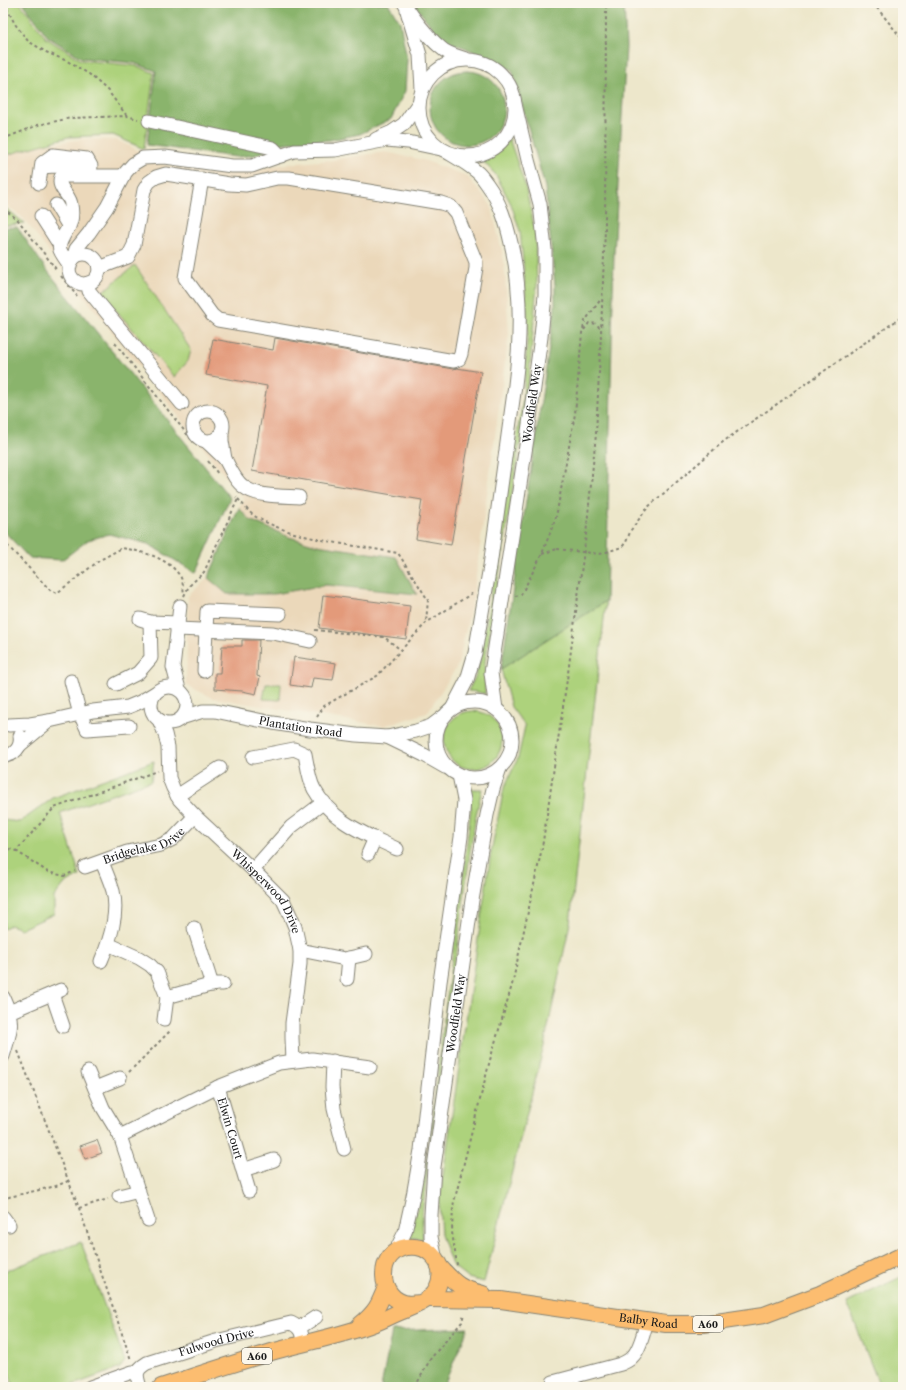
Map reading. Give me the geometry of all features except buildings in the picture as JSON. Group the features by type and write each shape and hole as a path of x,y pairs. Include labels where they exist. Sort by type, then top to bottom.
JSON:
{"main road":[{"path":"405,1247 416,1247 428,1251 455,1284 467,1290 502,1300 466,1298 425,1301 409,1304 392,1296 386,1287 383,1276 384,1268 388,1260 395,1252 405,1247"},
{"name":"Balby Road","path":"502,1300 666,1324 702,1324 764,1315 820,1294 903,1255"},
{"path":"354,1330 375,1323 425,1301 436,1291 440,1283 441,1274 438,1263"},
{"path":"354,1330 371,1316 378,1306 386,1287"},
{"name":"A60","path":"161,1387 263,1354 354,1330"}],"street":[{"path":"89,233 87,245 96,263 96,278 88,283 81,284 73,279 70,272 76,249 107,207 124,176 134,164 143,158 165,157 232,166 252,166 294,151 335,150 387,140 408,142 465,156 482,154 494,148 506,136 514,117 514,100 507,81 495,69 479,62 466,60 452,55 440,47 405,5"},
{"path":"405,5 420,55 422,89"},
{"path":"364,145 392,132 404,124 418,104 422,89 427,80 439,68 449,63 466,60"},
{"name":"Woodfield Way","path":"496,709 491,673 528,431 541,337 545,295 545,248 540,204 514,100"},
{"path":"418,104 420,120 430,139 444,150"},
{"path":"149,121 273,148 281,156"},
{"name":"Woodfield Way","path":"444,150 478,172 495,195 506,220 515,257 519,289 520,327 518,358 485,595 475,653 467,680 448,713"},
{"path":"39,184 42,163 53,155 87,159 90,172"},
{"path":"59,244 71,221 72,205 70,198 60,185 59,181 61,177 90,172 124,176"},
{"path":"71,264 75,257 85,254 96,263 128,257 134,245 144,190 149,182 156,177 166,174 202,179 229,184 246,185 277,178 289,178 441,203 450,206 456,213 476,262 463,346 459,359 454,361 218,320 212,315 185,278 202,179"},
{"path":"56,205 68,227"},
{"path":"41,216 59,244 60,250 71,264"},
{"path":"88,283 89,290 182,404 191,419 193,429 201,440 200,442 225,458"},
{"path":"182,404 193,409 213,412 219,417 222,422 222,441 225,458 239,482 244,487 250,491 260,494 299,497"},
{"path":"193,429 194,420 197,415 205,412"},
{"path":"200,442 216,438 222,430"},
{"path":"156,718 151,706 152,698 166,682 173,667 182,601"},
{"path":"204,670 207,611 280,614"},
{"path":"116,684 138,674 151,658 145,620 206,630 309,635"},
{"path":"128,706 165,723 172,724 181,719 188,706 187,699 181,691 173,667"},
{"path":"71,681 80,714 87,729 130,726"},
{"path":"5,724 30,724 93,711 128,706 140,702 158,691 171,686 181,691"},
{"name":"Plantation Road","path":"181,691 215,711"},
{"path":"477,702 490,705 505,718 511,730 512,745 508,758 500,768 481,778 468,778 447,768 436,747 436,736 439,725 448,713 464,703 477,702"},
{"name":"Plantation Road","path":"181,719 203,711 215,711 310,729 356,735 387,737 423,729 430,726 448,713"},
{"name":"Whisperwood Drive","path":"156,718 165,734 168,747 168,768 170,778 178,796 195,816 283,900 295,927 300,950 300,964 292,1023 293,1061"},
{"name":"Whisperwood Drive","path":"168,747 181,719"},
{"path":"12,751 49,720"},
{"path":"3,766 21,740 18,732 12,725 5,724"},
{"name":"Plantation Road","path":"387,737 447,768"},
{"path":"252,757 294,749 305,754 314,788 333,814 345,824 397,849"},
{"path":"178,796 220,768"},
{"name":"Woodfield Way","path":"438,1263 431,1237 430,1215 434,1167 472,900 487,815 500,768"},
{"name":"Woodfield Way","path":"395,1252 405,1232 421,1150 440,982 461,837 464,800 459,775"},
{"path":"253,870 291,827 324,802"},
{"name":"Bridgelake Drive","path":"85,867 126,852 161,845 173,839 195,816"},
{"path":"368,854 375,838"},
{"path":"101,961 108,944 112,928 115,903 113,892 102,862"},
{"path":"167,998 218,984 194,928"},
{"path":"108,944 139,958 150,965 157,972 167,998 164,1020"},
{"path":"300,950 345,959 366,954"},
{"path":"347,979 349,958"},
{"path":"9,1012 57,992 63,1026"},
{"path":"3,997 11,1019 3,1056"},
{"path":"120,1136 218,1087 279,1063 312,1059 370,1067"},
{"path":"333,1061 332,1087 334,1109 344,1149"},
{"path":"88,1072 103,1108 120,1136 148,1220"},
{"path":"95,1088 120,1078"},
{"name":"Elwin Court","path":"218,1087 249,1191"},
{"name":"Elwin Court","path":"243,1170 274,1160"},
{"path":"119,1196 139,1191"},
{"path":"303,1344 302,1334 299,1328 316,1317"},
{"path":"553,1382 621,1364 630,1359 634,1356 647,1321"},
{"name":"Fulwood Drive","path":"90,1387 132,1372 137,1372 147,1363 216,1341 291,1323 299,1328"},
{"path":"137,1372 140,1387"},
{"path":"3,1383 5,1387"}],"path":[{"path":"458,1272 452,1232 453,1206 490,1060 512,985 542,848 568,673 586,535 596,434 605,229 606,3"},
{"path":"873,3 903,40"},
{"path":"4,4 15,24 28,41 46,52 67,60 89,74 108,91 127,116"},
{"path":"3,139 38,125 71,118 127,116 149,121"},
{"path":"3,208 18,220 81,301"},
{"path":"502,598 521,595 542,554 556,517 575,414 582,333 585,322 602,297"},
{"path":"542,554 557,549 600,554 622,547 631,530 648,507 724,441 903,316"},
{"path":"582,333 589,323 595,323 598,325 601,333"},
{"path":"111,338 200,442"},
{"path":"204,456 224,481"},
{"path":"234,493 238,500 254,516 288,531 312,538 398,553 428,600 426,623"},
{"path":"182,601 189,586 204,572 238,500"},
{"path":"3,541 51,591 57,593 100,560 122,548 145,552 166,562 181,577 182,601"},
{"path":"310,729 324,706 377,676 426,623 473,592 485,595"},
{"path":"309,635 384,638 401,650"},
{"path":"16,851 54,808 168,768"},
{"path":"3,847 16,851 48,872 64,876 85,867"},
{"path":"120,1078 172,1029 170,1024 164,1020"},
{"path":"8,1037 15,1044 79,1208 130,1360 137,1372"},
{"path":"3,1201 9,1197 56,1186 68,1181"},
{"path":"79,1208 119,1196"},
{"path":"415,1387 431,1358 462,1322 466,1298"}],"shaded area":[{"path":"85,139 117,140 170,166 244,172 277,165 331,160 385,152 423,160 467,176 491,205 504,260 509,333 473,598 458,665 427,713 384,726 213,698 186,685 188,596 208,578 244,500 22,217 3,202 3,155 25,147"}],"green space":[{"path":"3,3 20,3 46,38 81,60 137,66 154,73 144,149 113,135 68,137 3,156"},
{"path":"23,3 388,3 400,22 407,59 405,91 391,119 360,134 330,140 284,143 255,155 236,157 147,145 156,71 134,63 82,58 48,37"},
{"path":"413,3 624,3 626,47 614,254 606,601 501,669 555,308 555,285 545,187 512,70 466,48 442,40"},
{"path":"467,71 481,74 493,82 501,94 504,108 501,122 493,134 481,142 467,145 453,142 441,134 433,122 430,108 433,94 441,82 453,74"},
{"path":"509,138 525,185 535,230 537,284 527,401 485,662 485,694 468,691 475,677 480,661 523,400 528,327 520,231 511,204 496,175 482,160 497,152"},
{"path":"3,206 24,223 3,226"},
{"path":"17,227 46,269 230,498 196,573 148,544 109,534 88,540 62,560 29,558 3,530 3,228"},
{"path":"135,265 191,350 188,361 174,377 101,293"},
{"path":"239,508 250,520 289,537 317,545 396,557 417,594 326,585 274,594 227,594 208,578"},
{"path":"606,601 570,923 544,1046 484,1282 468,1278 452,1265 441,1235 439,1202 491,852 504,788 518,758 525,726 511,707 501,669"},
{"path":"266,684 281,684 280,700 263,699"},
{"path":"473,711 489,716 497,724 502,740 497,756 489,764 473,769 457,764 449,756 444,740 449,724 457,716"},
{"path":"154,761 151,781 60,813 80,876 66,882 54,897 54,914 21,929 10,925 3,929 3,820 20,822 53,798"},
{"path":"482,789 470,852 422,1214 423,1240 408,1238 421,1193 426,1169 471,808 467,790"},
{"path":"81,1242 125,1361 120,1368 67,1387 14,1387 3,1357 3,1272"},
{"path":"903,1276 903,1387 880,1387 847,1303"},
{"path":"468,1328 443,1387 381,1387 392,1331"}]}
